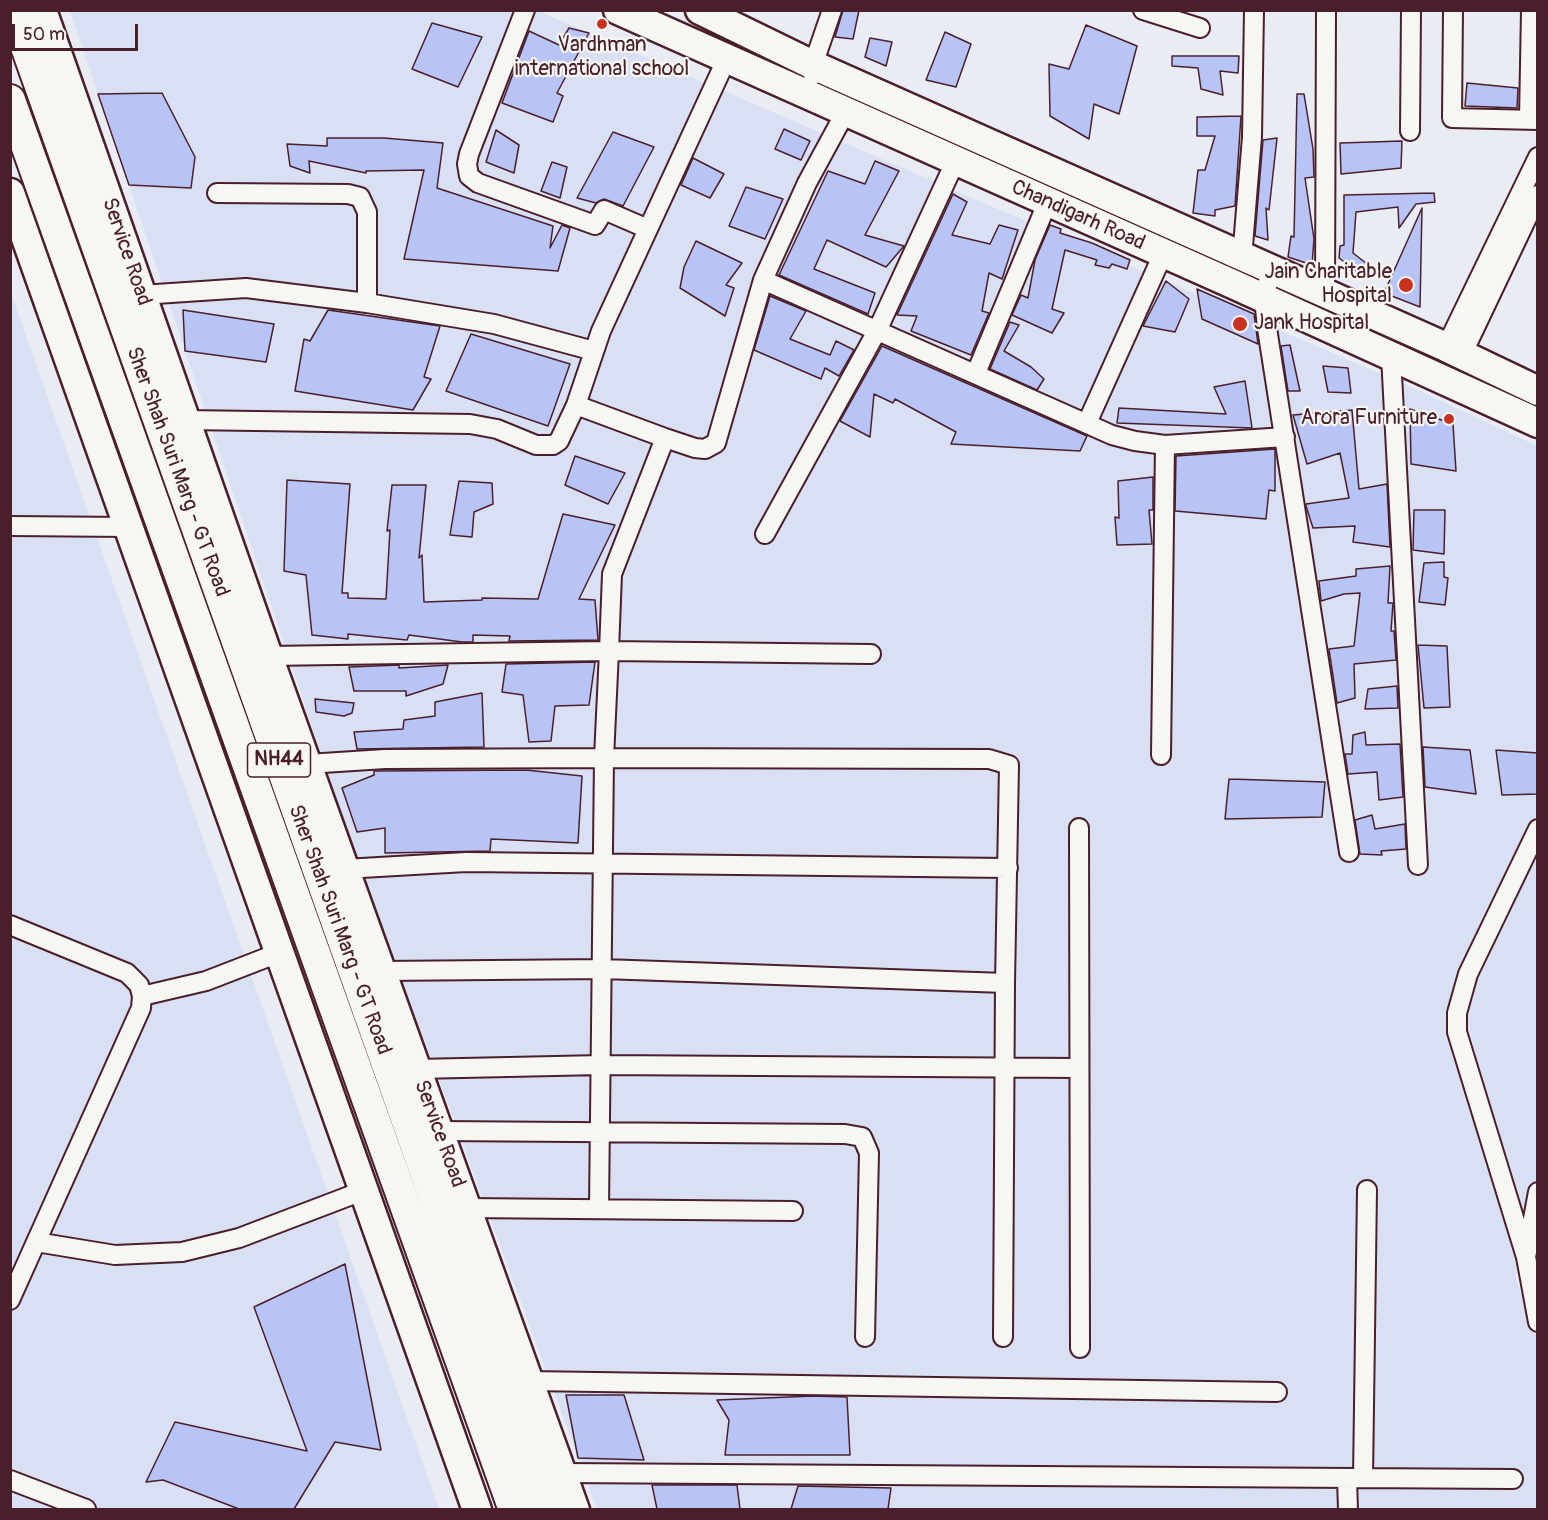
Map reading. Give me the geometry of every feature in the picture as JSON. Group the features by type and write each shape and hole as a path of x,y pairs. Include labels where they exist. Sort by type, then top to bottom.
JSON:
{"highway":[{"name":"Sher Shah Suri Marg - GT Road","path":"13,10 545,1509"},
{"name":"Sher Shah Suri Marg - GT Road","path":"10,100 514,1509"}],"main road":[{"name":"Service Road","path":"42,10 268,656 575,1509"},
{"name":"Chandigarh Road","path":"618,10 955,162 1048,201 1538,423"},
{"name":"Chandigarh Road","path":"715,13 813,65 1454,351 1538,391"},
{"path":"10,193 477,1509"}],"street":[{"path":"525,10 470,153 467,164 469,176 478,183 595,225 604,210 648,229"},
{"path":"812,96 813,65 832,10"},
{"path":"1143,10 1200,28"},
{"path":"1242,258 1252,138 1254,10"},
{"path":"1325,295 1326,10"},
{"path":"1410,131 1411,10"},
{"path":"1453,10 1452,118 1533,120 1531,10"},
{"path":"185,420 470,424 497,429 546,447 559,441 576,405 594,351 727,58"},
{"path":"576,405 695,448 705,449 716,443 763,280 807,183 845,113"},
{"path":"1454,351 1538,157"},
{"path":"765,534 877,331 955,162"},
{"path":"218,193 348,194 360,197 367,212 367,303"},
{"path":"1454,351 1538,195"},
{"path":"976,373 1048,201"},
{"path":"1087,423 1163,254"},
{"path":"1271,270 1264,298 1349,852"},
{"path":"763,280 1087,423 1135,441 1165,445 1286,437"},
{"path":"141,295 246,288 367,303 494,324 594,351"},
{"path":"1391,356 1418,865"},
{"path":"599,1208 604,758 612,574 665,438"},
{"path":"1161,755 1165,445"},
{"path":"10,526 128,527"},
{"path":"268,656 609,651 871,654"},
{"path":"307,764 385,759 604,758 989,759 1009,765 1011,773 1005,983 1004,1336"},
{"path":"1079,828 1080,1348"},
{"path":"1538,829 1468,974 1456,1013 1457,1032 1530,1264 1538,1322"},
{"path":"344,869 466,862 1008,868"},
{"path":"10,924 127,974 139,985 142,996 141,1008 36,1242 19,1260 10,1300"},
{"path":"142,996 206,981 281,952"},
{"path":"381,971 603,969 1005,983"},
{"path":"416,1069 601,1065 1078,1068"},
{"path":"438,1131 845,1134 862,1137 869,1153 865,1337"},
{"path":"36,1242 115,1255 182,1252 239,1238 364,1190"},
{"path":"1348,1509 1355,1478 1367,1190"},
{"path":"1530,1264 1538,1192"},
{"path":"466,1208 793,1211"},
{"path":"528,1381 1277,1392"},
{"path":"561,1473 1513,1479"},
{"path":"10,1480 86,1509"}],"shaded area":[{"path":"70,11 538,11 1416,389 1537,446 1538,1168 1515,1276 1537,1338 1537,1509 597,1509 346,827"},
{"path":"11,293 439,1509 11,1509"}],"building":[{"path":"843,10 859,10 853,39 835,37"},
{"path":"432,23 482,37 458,87 412,69"},
{"path":"1086,25 1137,46 1119,114 1094,104 1089,139 1050,116 1049,64 1069,69"},
{"path":"569,28 589,33 557,93 563,96 553,122 502,103 529,31 559,45"},
{"path":"945,32 971,44 956,87 926,80"},
{"path":"870,38 892,42 886,66 865,57"},
{"path":"1172,56 1239,56 1238,73 1220,71 1223,95 1201,89 1198,68 1172,66"},
{"path":"1467,83 1518,88 1517,108 1465,106"},
{"path":"162,93 195,157 191,188 129,185 98,94"},
{"path":"1297,94 1304,94 1313,149 1314,177 1305,178 1314,239 1312,265 1288,257 1291,236 1294,237"},
{"path":"1241,116 1235,206 1215,210 1215,216 1193,213 1198,170 1205,170 1215,136 1197,136 1197,117"},
{"path":"784,129 810,141 801,160 775,149"},
{"path":"496,130 519,145 514,173 486,162"},
{"path":"613,132 654,147 623,206 604,199 596,203 577,198"},
{"path":"327,138 384,138 443,143 437,188 553,226 550,248 562,225 570,228 558,271 404,259 424,170 366,171 366,173 309,161 310,173 290,166 287,144 327,146"},
{"path":"1277,138 1269,210 1266,208 1268,240 1255,236 1263,140"},
{"path":"1402,141 1401,168 1341,174 1340,143"},
{"path":"693,158 724,174 710,198 681,185"},
{"path":"875,161 899,171 865,235 904,246 886,267 827,240 814,269 875,293 868,314 779,275 828,171 865,184"},
{"path":"552,162 567,167 560,198 541,191"},
{"path":"746,187 783,199 765,239 729,226"},
{"path":"1434,193 1435,202 1416,204 1399,228 1398,207 1356,212 1353,253 1371,267 1364,277 1339,258 1340,246 1344,245 1344,195"},
{"path":"953,194 967,202 952,235 990,244 999,225 1018,230 1002,279 989,273 982,311 989,313 971,355 911,331 917,316 897,315"},
{"path":"1422,208 1420,307 1384,293"},
{"path":"1050,225 1061,229 1060,233 1092,243 1130,260 1127,269 1112,264 1109,268 1095,265 1097,260 1065,250 1052,309 1064,313 1052,333 1012,315 1021,295 1028,298 1035,260"},
{"path":"696,241 742,263 726,285 734,288 725,316 680,288 684,267"},
{"path":"1166,281 1189,299 1175,332 1143,326"},
{"path":"1197,289 1254,314 1258,344 1202,319"},
{"path":"770,296 806,311 790,339 830,355 836,341 854,350 839,376 825,368 821,379 754,350"},
{"path":"183,310 274,324 266,362 185,351"},
{"path":"328,310 440,326 424,377 431,379 413,410 295,391 304,339 310,341"},
{"path":"1010,322 1019,325 1004,351 1031,367 1044,379 1037,390 990,369"},
{"path":"471,334 570,364 548,426 446,391"},
{"path":"1290,345 1300,391 1288,391 1281,346"},
{"path":"882,346 1087,436 1080,451 951,444 956,432 895,399 893,403 874,394 870,437 840,421"},
{"path":"1323,366 1348,368 1351,393 1328,392"},
{"path":"1245,381 1252,428 1117,423 1119,408 1226,414 1214,387"},
{"path":"1410,409 1453,424 1456,471 1411,464"},
{"path":"1352,410 1359,489 1387,484 1390,547 1353,542 1355,526 1313,528 1306,506 1306,504 1349,498 1340,453 1307,464 1293,415"},
{"path":"1275,449 1275,491 1269,490 1266,519 1175,511 1176,456"},
{"path":"575,456 625,473 608,504 565,485"},
{"path":"1153,477 1153,510 1149,510 1152,544 1117,545 1115,517 1119,518 1118,481"},
{"path":"287,480 350,484 342,593 348,593 348,598 386,599 390,530 387,531 392,485 426,485 419,558 422,555 424,602 482,600 482,598 538,599 563,514 615,525 579,599 595,600 598,640 509,641 510,636 473,635 473,642 462,642 409,635 407,640 348,634 348,639 312,635 306,575 284,571"},
{"path":"459,481 492,483 493,504 474,512 472,537 450,535"},
{"path":"1414,510 1445,510 1444,554 1413,550"},
{"path":"1444,562 1444,577 1448,578 1445,605 1419,602 1424,563"},
{"path":"1390,566 1388,603 1393,603 1391,631 1394,631 1396,660 1354,664 1355,698 1337,703 1329,649 1354,646 1360,593 1344,594 1321,601 1319,581 1356,576 1356,569"},
{"path":"1418,645 1447,646 1450,707 1424,708"},
{"path":"595,662 589,705 555,706 551,741 529,742 523,695 502,692 506,664"},
{"path":"399,665 399,668 448,665 443,684 406,696 406,691 354,691 349,667"},
{"path":"1397,686 1398,708 1365,709 1368,689"},
{"path":"482,693 484,747 357,749 354,732 403,729 404,720 435,716 435,702"},
{"path":"315,699 354,703 352,713 344,716 316,712"},
{"path":"1365,732 1366,745 1400,744 1403,797 1379,800 1377,772 1348,774 1345,754 1352,754 1353,735"},
{"path":"1423,747 1470,750 1476,794 1425,787"},
{"path":"1496,750 1538,753 1538,794 1502,795"},
{"path":"526,770 582,776 578,843 491,839 490,851 385,853 385,828 357,832 342,788 374,775 374,771"},
{"path":"1229,779 1325,782 1322,817 1225,819"},
{"path":"1372,815 1375,829 1405,824 1406,849 1381,851 1382,855 1360,854 1355,820"},
{"path":"345,1264 381,1450 335,1442 294,1509 239,1509 163,1480 146,1482 175,1422 307,1451 254,1307"},
{"path":"566,1395 624,1395 644,1460 578,1458"},
{"path":"847,1397 850,1455 725,1455 729,1420 717,1400"},
{"path":"652,1485 737,1485 740,1509 657,1509"},
{"path":"798,1486 891,1488 888,1509 791,1509"}],"place":[{"name":"Vardhman international school","path":"602,24"},
{"name":"Jain Charitable Hospital","path":"1406,285"},
{"name":"Jank Hospital","path":"1240,324"},
{"name":"Arora Furniture","path":"1449,419"}]}
